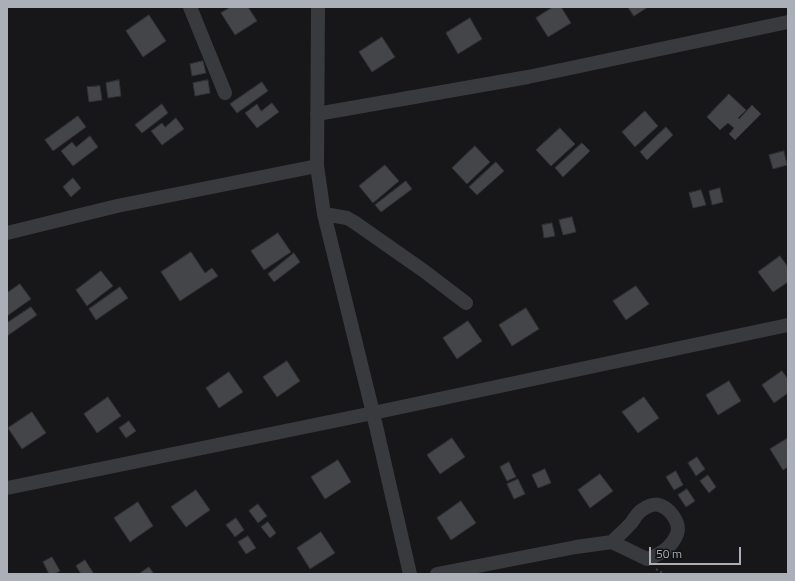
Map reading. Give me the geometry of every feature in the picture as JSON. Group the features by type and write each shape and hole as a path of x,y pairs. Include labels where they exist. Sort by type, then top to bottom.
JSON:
{"street":[{"path":"190,7 225,93"},
{"path":"318,7 317,166 324,214 373,413 410,574"},
{"path":"317,114 528,77 788,22"},
{"path":"7,233 117,206 317,166"},
{"path":"324,214 347,218 354,222 424,270 466,303"},
{"path":"7,488 373,413 788,325"},
{"path":"437,574 576,547 612,542 647,559 658,556 672,544 677,534 678,527 675,518 668,510 657,504 642,510 612,542"}],"building":[{"path":"231,7 248,7 257,21 235,35 221,13"},
{"path":"553,7 561,7 571,23 548,37 536,18"},
{"path":"628,7 648,7 634,16"},
{"path":"149,15 166,41 143,57 126,31"},
{"path":"470,18 482,39 458,54 446,33"},
{"path":"382,37 395,57 372,72 359,52"},
{"path":"203,61 206,73 192,76 190,64"},
{"path":"119,80 121,96 108,98 106,83"},
{"path":"208,80 210,93 195,96 193,83"},
{"path":"262,82 268,91 237,113 230,104"},
{"path":"100,86 102,100 89,102 87,87"},
{"path":"729,94 746,110 738,118 739,119 752,105 761,114 735,140 729,134 734,128 728,123 720,130 707,117"},
{"path":"272,103 279,112 257,128 245,113 257,104 261,111"},
{"path":"162,104 168,113 142,133 135,125"},
{"path":"645,111 658,126 635,147 622,132"},
{"path":"78,116 86,127 53,151 45,140"},
{"path":"176,118 184,129 162,145 151,131 162,123 165,127"},
{"path":"666,127 673,135 647,160 640,152"},
{"path":"560,128 575,144 551,166 536,150"},
{"path":"90,136 98,147 73,166 61,151 72,142 76,147"},
{"path":"582,143 590,151 563,177 555,168"},
{"path":"475,146 490,162 467,184 452,168"},
{"path":"784,151 787,165 773,169 769,155"},
{"path":"496,162 504,171 477,195 469,187"},
{"path":"385,165 399,181 373,203 359,186"},
{"path":"73,178 81,188 71,197 63,187"},
{"path":"406,181 412,189 381,212 375,205"},
{"path":"720,188 723,202 712,205 709,191"},
{"path":"701,190 706,205 693,208 689,193"},
{"path":"572,217 576,232 563,235 559,220"},
{"path":"552,223 555,236 544,238 542,225"},
{"path":"278,233 291,252 264,270 251,251"},
{"path":"191,252 205,273 212,268 218,276 180,301 161,272"},
{"path":"294,253 300,262 274,282 268,274"},
{"path":"780,256 788,267 788,282 773,292 758,272"},
{"path":"101,271 113,286 87,306 76,290"},
{"path":"20,284 31,299 7,316 7,293"},
{"path":"636,286 649,304 626,320 613,301"},
{"path":"120,287 128,298 96,320 89,309"},
{"path":"31,307 37,315 7,336 7,323"},
{"path":"526,308 539,329 512,346 499,325"},
{"path":"468,321 482,341 457,359 443,338"},
{"path":"287,361 300,381 277,397 263,377"},
{"path":"782,371 788,379 788,393 774,403 762,385"},
{"path":"229,372 243,392 219,408 206,388"},
{"path":"729,381 741,401 718,415 706,395"},
{"path":"108,397 121,416 97,433 84,414"},
{"path":"644,397 659,418 638,433 622,412"},
{"path":"32,412 46,433 22,449 8,428"},
{"path":"129,421 136,431 126,438 119,428"},
{"path":"452,438 465,457 440,474 427,455"},
{"path":"788,438 788,467 783,470 770,449"},
{"path":"697,457 705,469 696,476 688,463"},
{"path":"338,460 351,482 325,499 311,477"},
{"path":"509,462 516,477 507,481 500,467"},
{"path":"545,469 551,483 538,488 532,475"},
{"path":"676,471 683,485 674,490 666,477"},
{"path":"600,474 613,491 590,508 578,490"},
{"path":"708,475 716,487 709,493 700,481"},
{"path":"518,479 525,494 514,499 507,484"},
{"path":"687,489 695,501 686,507 678,495"},
{"path":"196,490 210,510 186,527 171,507"},
{"path":"461,501 476,523 451,540 437,518"},
{"path":"138,502 153,526 130,542 114,518"},
{"path":"258,504 267,516 258,523 249,511"},
{"path":"236,518 244,530 235,537 226,525"},
{"path":"268,522 276,533 270,538 261,527"},
{"path":"321,532 335,553 310,569 297,548"},
{"path":"248,536 256,548 246,554 238,542"},
{"path":"52,557 60,571 54,574 49,574 43,562"},
{"path":"85,560 94,574 81,574 76,566"},
{"path":"149,567 154,574 139,574"}]}
